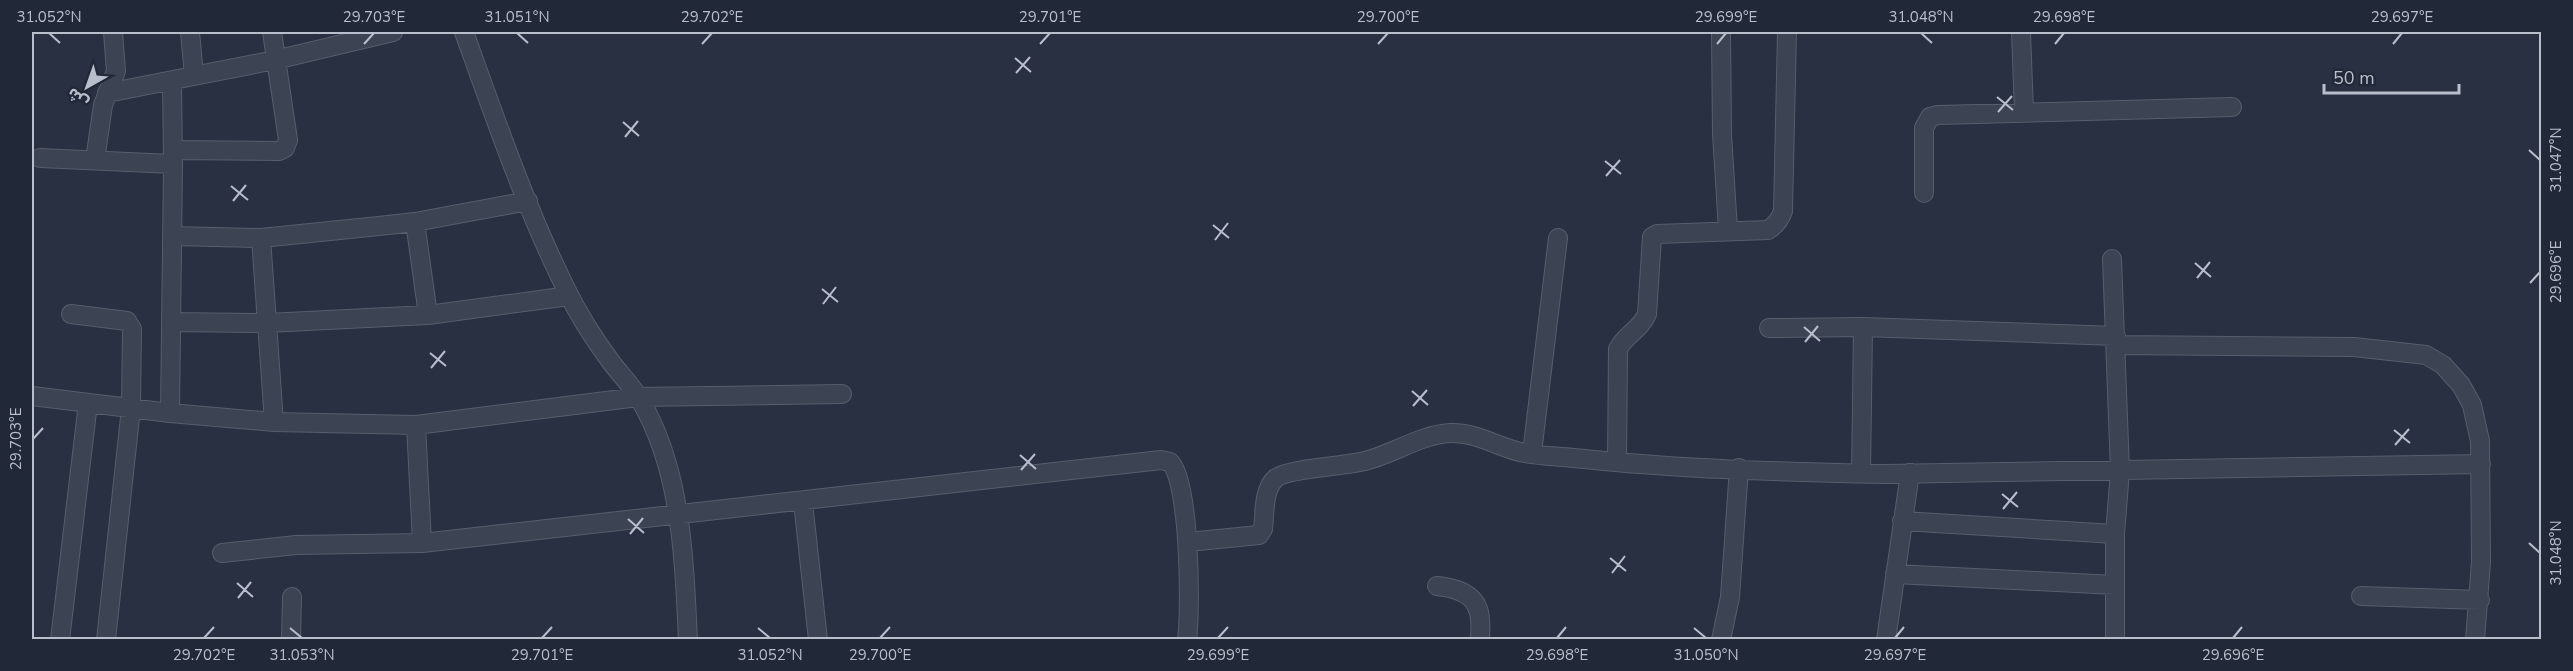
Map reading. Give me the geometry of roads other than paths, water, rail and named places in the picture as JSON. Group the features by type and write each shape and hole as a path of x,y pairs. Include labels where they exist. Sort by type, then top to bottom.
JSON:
{"street":[{"path":"95,160 103,105 116,71 113,32"},
{"path":"190,32 194,76"},
{"path":"40,158 95,160 173,157 279,151 285,148 288,140 272,32"},
{"path":"107,93 275,60 393,32"},
{"path":"464,32 548,252 569,296 610,361 638,397 656,434 669,472 678,516 684,563 688,639"},
{"path":"1721,32 1722,134 1728,230"},
{"path":"1617,462 1618,349 1626,337 1643,322 1647,314 1651,239 1657,234 1768,230 1778,223 1783,211 1786,32"},
{"path":"2021,32 2024,112"},
{"path":"170,413 172,81"},
{"path":"1924,193 1924,128 1930,117 2024,112 2232,107"},
{"path":"172,236 261,238 415,222 528,201"},
{"path":"415,222 428,315"},
{"path":"261,238 274,422"},
{"path":"1532,453 1558,238"},
{"path":"2112,259 2120,471 2115,534 2115,639"},
{"path":"171,322 267,322 428,315 569,296"},
{"path":"71,314 121,320 131,324 131,408 106,639"},
{"path":"1862,474 1863,327"},
{"path":"1769,328 1863,327 2116,340 2354,347 2426,355 2443,365 2453,375 2472,405 2479,431 2481,464 2480,600 2475,639"},
{"path":"32,396 170,413 274,422 416,425 638,397 842,394"},
{"path":"60,639 88,403"},
{"path":"416,425 422,543"},
{"path":"1188,542 1259,535 1263,529 1270,484 1280,474 1360,463 1387,455 1413,442 1447,433 1474,436 1520,452 1617,462 1862,474 2481,464"},
{"path":"222,553 307,545 422,543 1161,460 1170,462 1177,475 1188,542 1190,613 1187,639"},
{"path":"1721,639 1730,597 1739,468"},
{"path":"1886,639 1910,473"},
{"path":"803,502 818,639"},
{"path":"1902,521 2115,534"},
{"path":"1895,574 2115,585"},
{"path":"1437,586 1459,588 1471,597 1479,612 1480,639"},
{"path":"2361,596 2480,600"},
{"path":"291,639 292,597"}]}
